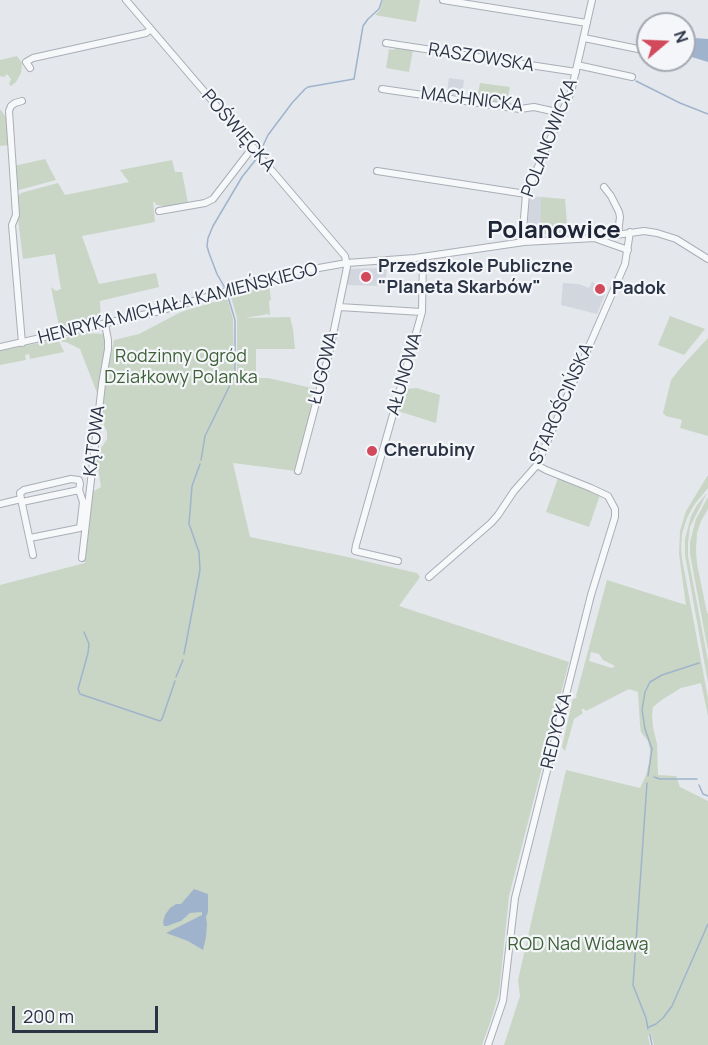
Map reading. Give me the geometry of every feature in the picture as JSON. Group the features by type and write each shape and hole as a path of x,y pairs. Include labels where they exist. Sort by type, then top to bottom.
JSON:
{"street":[{"name":"POŚWIĘCKA","path":"126,0 340,249 347,263"},
{"path":"443,0 587,23"},
{"name":"POLANOWICKA","path":"524,242 526,195 571,92 592,0"},
{"path":"30,68 26,62 33,58 146,33 151,29"},
{"path":"584,38 636,49"},
{"name":"RASZOWSKA","path":"386,43 576,72"},
{"path":"577,65 632,77"},
{"name":"MACHNICKA","path":"382,89 520,109 534,107 561,113"},
{"path":"22,101 11,106 9,111 16,215 12,225 22,343"},
{"path":"159,211 210,201 253,147"},
{"path":"376,171 526,195"},
{"path":"604,187 619,212 618,234"},
{"name":"HENRYKA MICHAŁA KAMIEŃSKIEGO","path":"0,347 175,307 279,274 347,263 423,257 524,242 596,238 644,231 676,239 708,259"},
{"name":"STAROŚCIŃSKA","path":"429,577 491,523 514,491 537,465 625,264 630,232"},
{"path":"596,238 628,249"},
{"name":"AŁUNOWA","path":"398,561 355,551 422,312 423,257"},
{"name":"ŁUGOWA","path":"298,471 329,354 347,263"},
{"path":"339,307 422,312"},
{"name":"KĄTOWA","path":"82,558 108,349 105,324"},
{"name":"REDYCKA","path":"488,1045 503,1001 515,898 591,595 615,517 615,509 608,496 537,465"},
{"path":"30,538 80,528 82,502 78,480 71,479 24,490 20,493 33,555"},
{"path":"0,504 79,490"}],"shaded area":[{"path":"449,78 464,80 462,96 447,94"},
{"path":"530,196 541,197 541,227 528,228"},
{"name":"Przedszkole Publiczne \"Planeta Skarbów\"","path":"387,268 385,286 345,285 348,269"},
{"path":"592,282 607,289 597,314 561,305 563,283 579,284 589,288"}],"green space":[{"path":"383,0 420,0 416,22 375,15 380,10"},
{"path":"389,49 413,50 409,72 386,68"},
{"path":"17,56 22,63 21,73 11,86 9,84 11,79 7,74 4,77 0,76 0,60"},
{"path":"480,83 510,87 507,103 477,98"},
{"path":"0,109 6,117 9,145 0,146"},
{"path":"45,159 56,180 19,190 16,188 14,166"},
{"path":"172,160 175,172 182,172 188,203 165,208 153,201 155,222 82,236 99,284 156,273 159,287 100,301 101,321 60,331 51,287 56,291 61,289 55,254 23,259 17,197 21,193 58,183 65,195 129,182 120,170"},
{"path":"541,197 565,199 568,236 534,235 528,228 541,226"},
{"name":"Rodzinny Ogród Działkowy Polanka","path":"269,284 270,316 268,314 245,318 290,317 295,349 256,349 256,378 268,378 316,389 296,471 233,463 250,537 417,573 420,577 399,606 569,662 509,896 499,993 490,1023 482,1045 0,1045 0,585 85,563 92,492 101,487 98,468 95,468 96,456 107,439 107,432 101,418 103,394 114,340 139,334 181,312 227,298 233,319 234,369 232,377 237,377 237,318 231,297"},
{"path":"670,316 705,329 684,355 658,345"},
{"path":"83,333 104,334 105,357 97,393 80,349 60,339"},
{"path":"708,338 708,436 680,428 682,420 663,413 671,380"},
{"path":"58,339 64,352 30,359 29,354 25,355 26,360 0,365 0,351"},
{"path":"417,388 440,395 436,423 398,411 403,391"},
{"name":"ROD Nad Widawą","path":"708,475 708,488 687,518 682,534 681,549 708,698 708,716 701,683 681,688 663,699 653,707 652,715 657,744 658,775 676,776 680,787 708,801 708,1045 654,1045 651,1034 648,1036 650,1045 504,1045 520,996 518,980 566,770 640,788 649,763 648,741 641,732 638,692 629,689 586,711 581,709 583,713 574,719 565,751 562,747 573,698 577,697 607,580 686,605 679,554 680,531 686,511","holes":["591,652 599,654 603,660 615,666 612,668 589,661"]},
{"path":"558,478 600,495 589,527 546,512"},
{"path":"707,493 690,527 688,556 708,661 708,683 685,555 685,539 691,516"},
{"path":"708,497 708,509 697,533 696,550 708,614 708,651 690,554 690,542 696,519"}],"water":[{"path":"696,38 708,39 708,62 696,58"},
{"path":"194,889 208,894 206,937 203,950 188,941 166,933 202,915 202,912 190,913 181,921 167,926 164,926 163,922 170,908 181,904"}],"waterway":[{"path":"261,150 268,135 305,89 354,79 363,26 379,9 382,0"},
{"path":"636,81 708,114"},
{"path":"225,288 209,253 208,238 242,177 257,158"},
{"path":"201,460 205,436 235,371 235,320 228,297"},
{"path":"184,654 200,570 199,552 189,524 192,486 200,464"},
{"path":"84,632 89,644 78,689 80,694 160,721 175,681"},
{"path":"176,677 183,660"},
{"path":"648,776 652,749 645,729 642,710 645,692 650,682 662,675 699,663"},
{"path":"654,777 697,779"},
{"path":"647,783 633,985 648,1029"},
{"path":"699,785 703,794 708,796"},
{"path":"649,1027 663,1018 672,1006 708,924"},
{"path":"650,1035 652,1045"}],"place":[{"name":"Przedszkole Publiczne \"Planeta Skarbów\"","path":"366,277"},
{"name":"Padok","path":"600,289"},
{"name":"Cherubiny","path":"372,451"}],"district":[{"name":"Polanowice","path":"554,231"}]}
